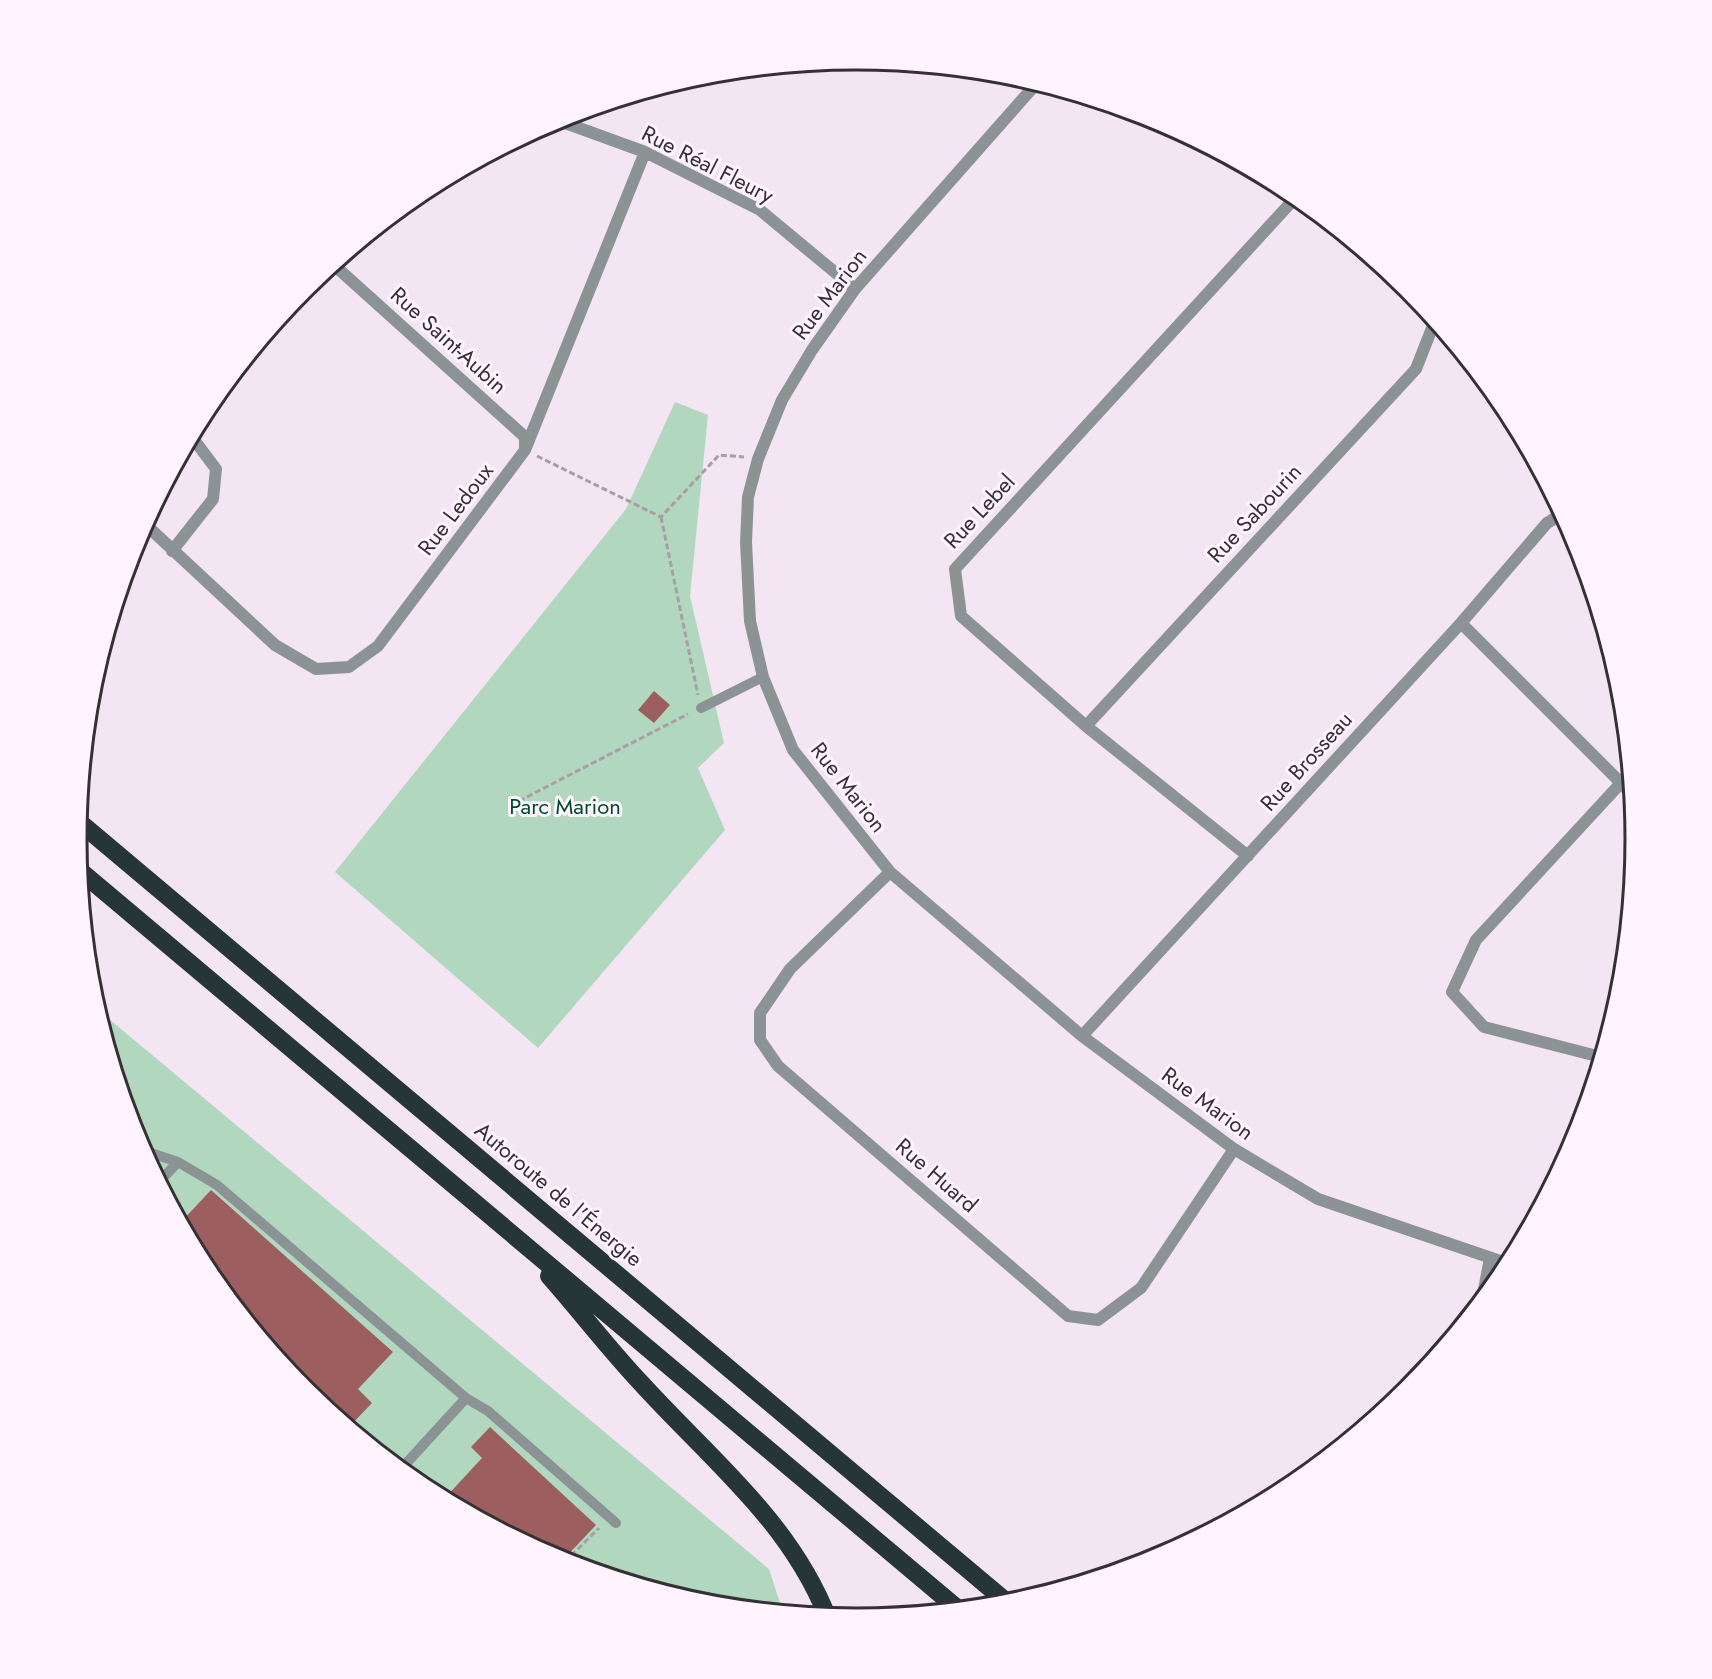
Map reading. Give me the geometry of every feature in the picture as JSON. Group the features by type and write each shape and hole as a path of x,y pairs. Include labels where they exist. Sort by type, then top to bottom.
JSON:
{"highway":[{"name":"Autoroute de l'Énergie","path":"87,829 999,1595"},
{"path":"88,877 950,1603"},
{"path":"515,1235 641,1384 730,1474 763,1512 801,1564 823,1607"}],"street":[{"name":"Rue Marion","path":"1030,91 855,289 812,350 782,400 758,459 748,497 746,542 750,621 763,677 793,750 890,872 1082,1036 1234,1149 1318,1199 1499,1261"},
{"name":"Rue Réal Fleury","path":"572,125 645,152 760,210 855,289"},
{"name":"Rue Ledoux","path":"152,531 275,645 316,669 349,667 378,646 525,450 645,152"},
{"name":"Rue Lebel","path":"1248,856 1086,726 961,616 954,569 1289,204"},
{"name":"Rue Saint-Aubin","path":"340,270 525,436 525,450"},
{"name":"Rue Sabourin","path":"1086,726 1416,369 1432,329"},
{"path":"172,551 213,499 216,469 197,444"},
{"name":"Rue Brosseau","path":"1082,1036 1461,623 1547,523 1554,519"},
{"path":"1461,623 1623,785"},
{"path":"1594,1055 1484,1027 1452,992 1476,940 1620,783"},
{"name":"Rue Huard","path":"890,872 790,969 760,1013 760,1040 778,1066 1068,1316 1098,1320 1141,1288 1234,1149"},
{"path":"1486,1280 1490,1258"}],"lane":[{"path":"701,708 763,677"},
{"path":"155,1154 178,1162 217,1185 466,1398 488,1411 616,1523"},
{"path":"164,1176 178,1162"},
{"path":"406,1463 466,1398"}],"path":[{"path":"525,450 661,517"},
{"path":"661,517 719,455 758,459"},
{"path":"519,801 701,708 661,517"},
{"path":"573,1554 598,1527"}],"green space":[{"name":"Parc Marion","path":"675,402 708,415 690,596 724,743 698,768 725,830 538,1048 335,872 626,509"},
{"path":"108,1018 769,1569 781,1604 706,1594 609,1568 516,1529 471,1505 388,1450 349,1418 278,1347 246,1308 190,1224 166,1180 146,1134 128,1087"}],"building":[{"path":"654,691 670,705 654,723 638,710"},
{"path":"211,1190 393,1352 358,1389 372,1403 354,1422 312,1383 246,1308 186,1217"},
{"path":"490,1427 596,1525 570,1553 516,1529 450,1492 482,1458 471,1447"}]}
